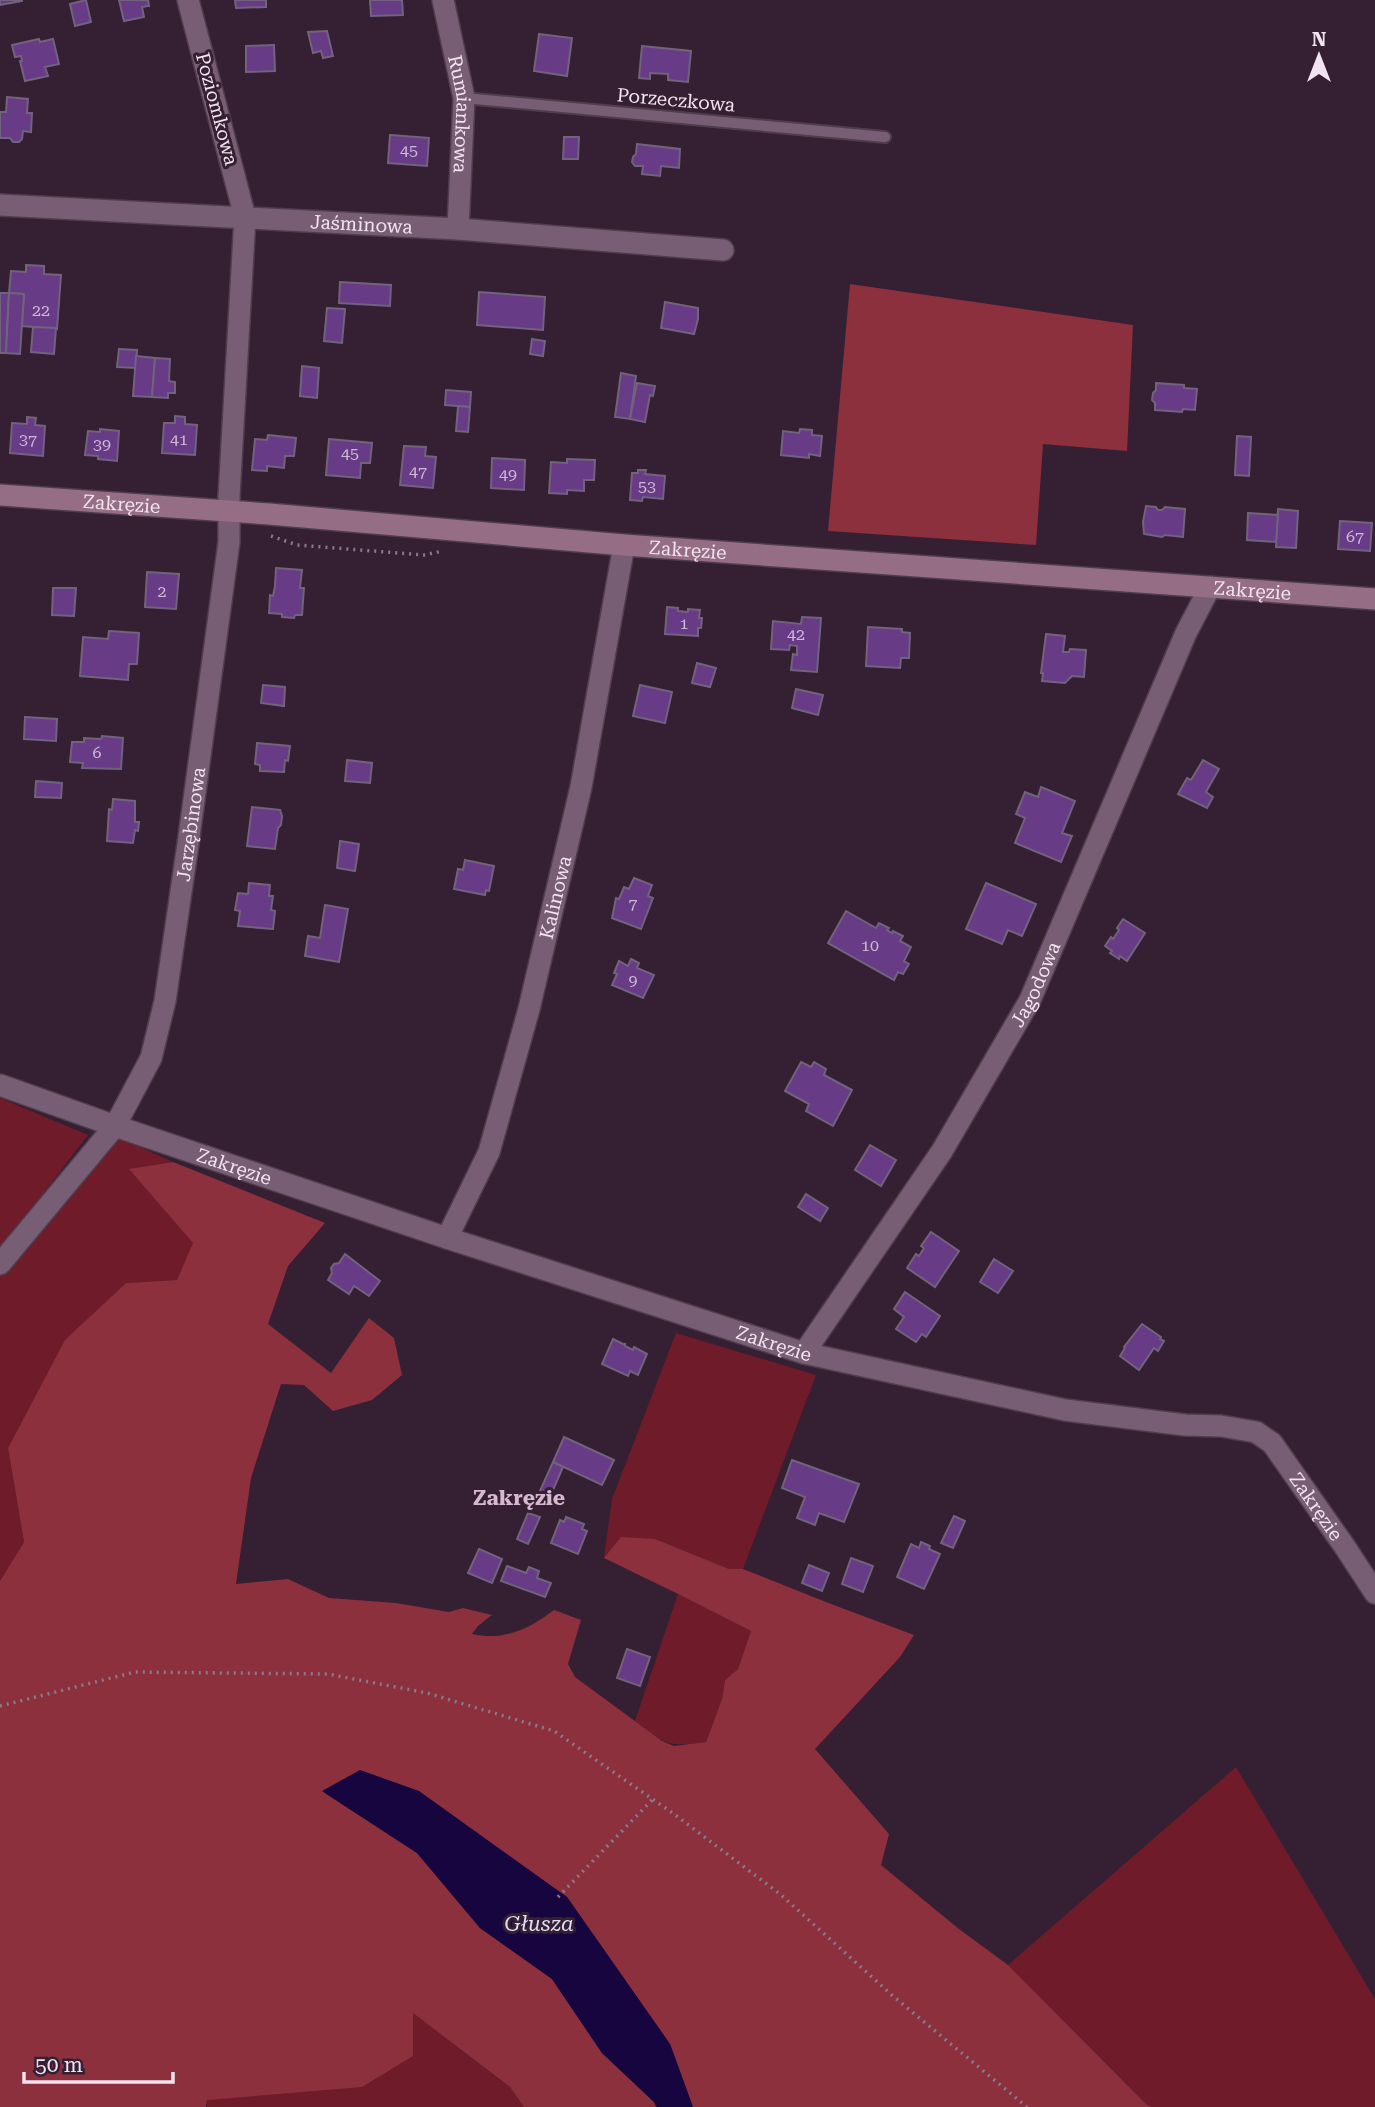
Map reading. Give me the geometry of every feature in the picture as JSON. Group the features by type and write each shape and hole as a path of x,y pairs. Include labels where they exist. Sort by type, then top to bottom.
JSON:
{"street":[{"name":"Poziomkowa","path":"188,0 245,217 229,511"},
{"name":"Rumiankowa","path":"443,0 464,98 457,229"},
{"name":"Jaśminowa","path":"0,205 457,229 723,250"},
{"name":"Zakręzie","path":"0,495 229,511 624,545 1375,599"},
{"name":"Jarzębinowa","path":"115,1126 151,1058 165,1001 229,542 229,511"},
{"name":"Kalinowa","path":"447,1238 489,1152 529,1009 581,787 624,545"},
{"name":"Jagodowa","path":"804,1353 943,1151 1030,1000 1186,633 1210,587"},
{"name":"Zakręzie","path":"0,1085 447,1238 804,1353 1065,1410 1256,1432 1272,1443 1375,1593"},
{"path":"0,1264 115,1126"}],"lane":[{"name":"Porzeczkowa","path":"464,98 885,137"}],"path":[{"path":"265,534 297,545 424,555 448,550"},
{"path":"0,1706 135,1672 328,1674 427,1693 554,1731 653,1799 780,1894 894,1997 1027,2107"},
{"path":"558,1897 653,1799"}],"shaded area":[{"path":"850,284 1133,325 1127,451 1043,444 1036,545 828,531"},
{"path":"0,1098 88,1135 0,1250"},
{"path":"112,1134 173,1162 130,1170 194,1243 177,1280 126,1283 65,1341 8,1448 24,1542 0,1581 0,1273"},
{"path":"173,1162 325,1223 288,1266 268,1324 331,1373 369,1318 394,1338 402,1375 372,1400 333,1411 304,1385 281,1384 251,1478 236,1584 288,1579 329,1598 396,1603 449,1612 463,1608 492,1615 472,1634 484,1636 516,1632 554,1610 581,1620 568,1664 575,1677 662,1741 674,1746 706,1742 722,1699 725,1680 738,1669 751,1631 604,1558 621,1537 655,1539 729,1569 743,1569 914,1635 900,1657 815,1749 889,1834 881,1865 1008,1965 1152,2107 693,2107 670,2044 567,1897 516,1862 323,1792 417,1853 480,1928 552,1979 602,2053 654,2102 656,2107 524,2107 510,2087 413,2013 413,2056 362,2087 207,2100 206,2107 0,2107 0,1581 24,1542 8,1448 65,1340 126,1283 177,1280 193,1243 129,1169"},
{"path":"676,1333 816,1375 743,1569 729,1569 655,1539 604,1558 612,1499"},
{"path":"678,1594 751,1631 738,1669 725,1680 722,1699 706,1742 667,1742 635,1721"},
{"path":"1236,1767 1375,1999 1375,2107 1152,2107 1008,1965"},
{"path":"413,2013 510,2087 524,2107 207,2107 207,2100"}],"water":[{"name":"Głusza","path":"360,1770 419,1791 567,1897 670,2044 693,2107 657,2107 602,2053 552,1979 480,1928 417,1853 322,1791"}],"building":[{"path":"0,0 22,0 22,1 0,5"},
{"path":"86,0 91,22 75,26 70,4"},
{"path":"119,0 148,0 149,6 142,7 144,17 124,21"},
{"path":"235,0 266,0 266,7 236,8"},
{"path":"370,0 402,0 403,15 371,16"},
{"path":"327,31 333,56 323,58 321,51 313,53 308,32"},
{"path":"539,34 572,38 567,76 534,71"},
{"path":"39,39 40,42 53,39 59,64 45,67 48,76 25,81 21,56 15,57 12,45"},
{"path":"274,45 275,71 246,72 246,46"},
{"path":"642,46 691,51 688,82 668,80 668,74 650,73 650,79 639,78"},
{"path":"7,97 28,99 27,113 32,113 31,132 23,131 19,142 0,138 0,112 6,112"},
{"path":"390,135 429,138 427,166 388,163"},
{"path":"564,137 579,137 578,159 563,159"},
{"path":"637,144 680,149 679,168 661,166 660,176 642,174 643,166 635,166 632,162"},
{"path":"26,265 44,266 44,274 61,275 57,329 22,326 24,294 9,293 11,271 26,272"},
{"path":"340,282 391,285 390,306 339,303"},
{"path":"479,292 545,297 543,330 477,325"},
{"path":"0,293 9,293 6,353 0,353"},
{"path":"9,293 24,294 20,354 6,353"},
{"path":"665,302 698,308 694,334 661,328"},
{"path":"327,308 345,309 342,343 324,341"},
{"path":"33,327 56,328 54,354 31,352"},
{"path":"532,339 545,341 543,356 530,354"},
{"path":"119,349 137,350 136,368 117,367"},
{"path":"136,356 155,358 152,397 133,396"},
{"path":"155,358 170,359 169,381 175,382 175,393 168,393 168,398 152,397"},
{"path":"302,366 319,368 317,398 300,396"},
{"path":"621,373 636,376 630,419 615,417"},
{"path":"637,383 655,386 653,396 650,395 645,422 630,419"},
{"path":"1156,383 1197,389 1195,410 1155,410 1152,400"},
{"path":"446,390 471,392 470,407 445,405"},
{"path":"458,406 470,407 468,432 456,431"},
{"path":"175,416 185,417 185,424 197,425 195,455 162,453 164,423 175,423"},
{"path":"27,417 36,418 35,425 45,426 43,456 10,453 12,423 27,424"},
{"path":"100,429 119,431 117,461 85,455 88,431 100,432"},
{"path":"800,429 812,430 812,435 822,436 820,456 809,454 809,458 781,455 783,431 799,433"},
{"path":"268,435 296,438 294,456 285,456 284,468 267,466 267,471 252,470 255,439 267,440"},
{"path":"1237,436 1251,437 1249,476 1235,475"},
{"path":"329,439 372,443 370,463 361,463 360,478 326,475"},
{"path":"404,446 426,447 425,456 436,457 433,488 400,485"},
{"path":"492,458 525,460 524,490 491,488"},
{"path":"567,459 595,460 594,480 584,480 584,491 549,493 551,462 567,463"},
{"path":"638,470 646,470 645,474 665,476 663,499 643,497 642,501 630,500 632,473 638,473"},
{"path":"1146,506 1156,507 1158,510 1165,507 1185,509 1183,537 1144,534"},
{"path":"1278,509 1298,511 1296,548 1276,547"},
{"path":"1248,513 1278,515 1276,542 1247,540"},
{"path":"1340,521 1372,523 1370,551 1338,549"},
{"path":"276,568 302,570 302,615 295,615 294,618 269,613"},
{"path":"147,572 179,574 176,609 145,607"},
{"path":"53,588 76,588 74,616 52,615"},
{"path":"667,607 688,612 688,609 700,610 699,618 702,618 698,636 665,634"},
{"path":"802,617 821,618 817,672 791,670 793,654 797,655 797,646 790,645 789,650 771,649 773,621 801,624"},
{"path":"868,627 902,629 902,632 910,633 909,658 901,658 900,668 866,666"},
{"path":"109,631 139,633 137,664 129,664 128,680 80,676 83,637 108,639"},
{"path":"1046,634 1065,636 1063,652 1069,652 1070,649 1086,650 1084,677 1072,676 1065,683 1042,681"},
{"path":"697,663 716,668 710,687 692,683"},
{"path":"263,685 285,687 284,706 261,703"},
{"path":"640,685 672,692 665,723 633,716"},
{"path":"796,689 823,695 818,715 792,708"},
{"path":"25,717 57,719 56,741 24,739"},
{"path":"102,736 123,738 121,769 82,768 83,763 70,762 72,742 84,742 84,738 101,739"},
{"path":"257,743 290,746 284,772 260,771 260,765 255,764"},
{"path":"347,760 372,763 370,783 345,781"},
{"path":"1203,760 1219,769 1206,792 1213,797 1207,808 1178,794 1187,778 1191,780"},
{"path":"36,781 62,783 61,798 35,797"},
{"path":"1041,787 1075,801 1062,833 1072,836 1061,862 1015,843 1025,818 1016,814 1025,792 1038,797"},
{"path":"113,799 135,801 135,822 139,822 133,843 107,841 109,809 112,810"},
{"path":"252,807 280,810 281,825 278,828 275,849 247,846"},
{"path":"340,841 359,844 355,871 337,868"},
{"path":"465,860 494,866 489,891 486,890 485,895 454,889 458,869 463,870"},
{"path":"634,878 652,885 648,896 653,898 641,929 612,918 616,898 619,899 624,887 629,889"},
{"path":"249,883 270,885 269,896 273,896 271,910 275,911 273,929 238,926 240,911 235,910 238,893 248,894"},
{"path":"986,883 1036,904 1022,936 1008,930 1002,944 966,929"},
{"path":"325,905 348,909 339,962 305,956 308,936 320,938"},
{"path":"846,911 876,928 879,923 889,928 887,930 892,933 893,931 903,936 900,941 911,947 904,961 909,964 903,974 898,972 894,980 828,943"},
{"path":"1123,919 1145,933 1127,961 1110,953 1112,951 1105,946 1119,930 1117,928"},
{"path":"631,959 639,963 637,968 654,975 643,998 612,985 619,961 628,966"},
{"path":"801,1062 811,1067 814,1062 826,1069 824,1075 852,1090 833,1126 806,1111 809,1104 785,1091"},
{"path":"870,1145 896,1160 881,1186 855,1170"},
{"path":"806,1194 828,1208 820,1221 798,1207"},
{"path":"931,1232 959,1251 935,1287 907,1268 916,1254 919,1256 924,1248 921,1246"},
{"path":"345,1254 380,1281 369,1296 354,1286 349,1294 328,1280 332,1273 331,1268 339,1263"},
{"path":"994,1259 1013,1271 998,1293 980,1282"},
{"path":"905,1292 940,1316 926,1337 922,1334 916,1342 896,1329 904,1317 894,1309"},
{"path":"1142,1324 1164,1341 1158,1351 1154,1348 1139,1370 1120,1356"},
{"path":"613,1339 647,1354 638,1375 630,1371 628,1376 602,1364"},
{"path":"564,1437 614,1460 602,1485 553,1462"},
{"path":"792,1460 859,1484 844,1522 819,1513 815,1525 797,1518 805,1497 782,1488"},
{"path":"553,1462 563,1467 550,1497 539,1493"},
{"path":"528,1513 540,1517 528,1544 517,1539"},
{"path":"954,1516 965,1521 953,1548 941,1543"},
{"path":"566,1517 584,1524 582,1529 587,1531 578,1554 551,1543 560,1520 564,1522"},
{"path":"921,1542 940,1554 924,1589 897,1577 911,1544 919,1548"},
{"path":"479,1549 502,1559 492,1583 468,1573"},
{"path":"851,1558 873,1566 863,1592 842,1584"},
{"path":"809,1565 829,1573 822,1591 802,1583"},
{"path":"507,1566 526,1573 529,1567 539,1571 537,1578 551,1583 545,1597 501,1581"},
{"path":"627,1649 650,1657 640,1686 617,1678"}],"district":[{"name":"Zakręzie","path":"519,1498"}]}
